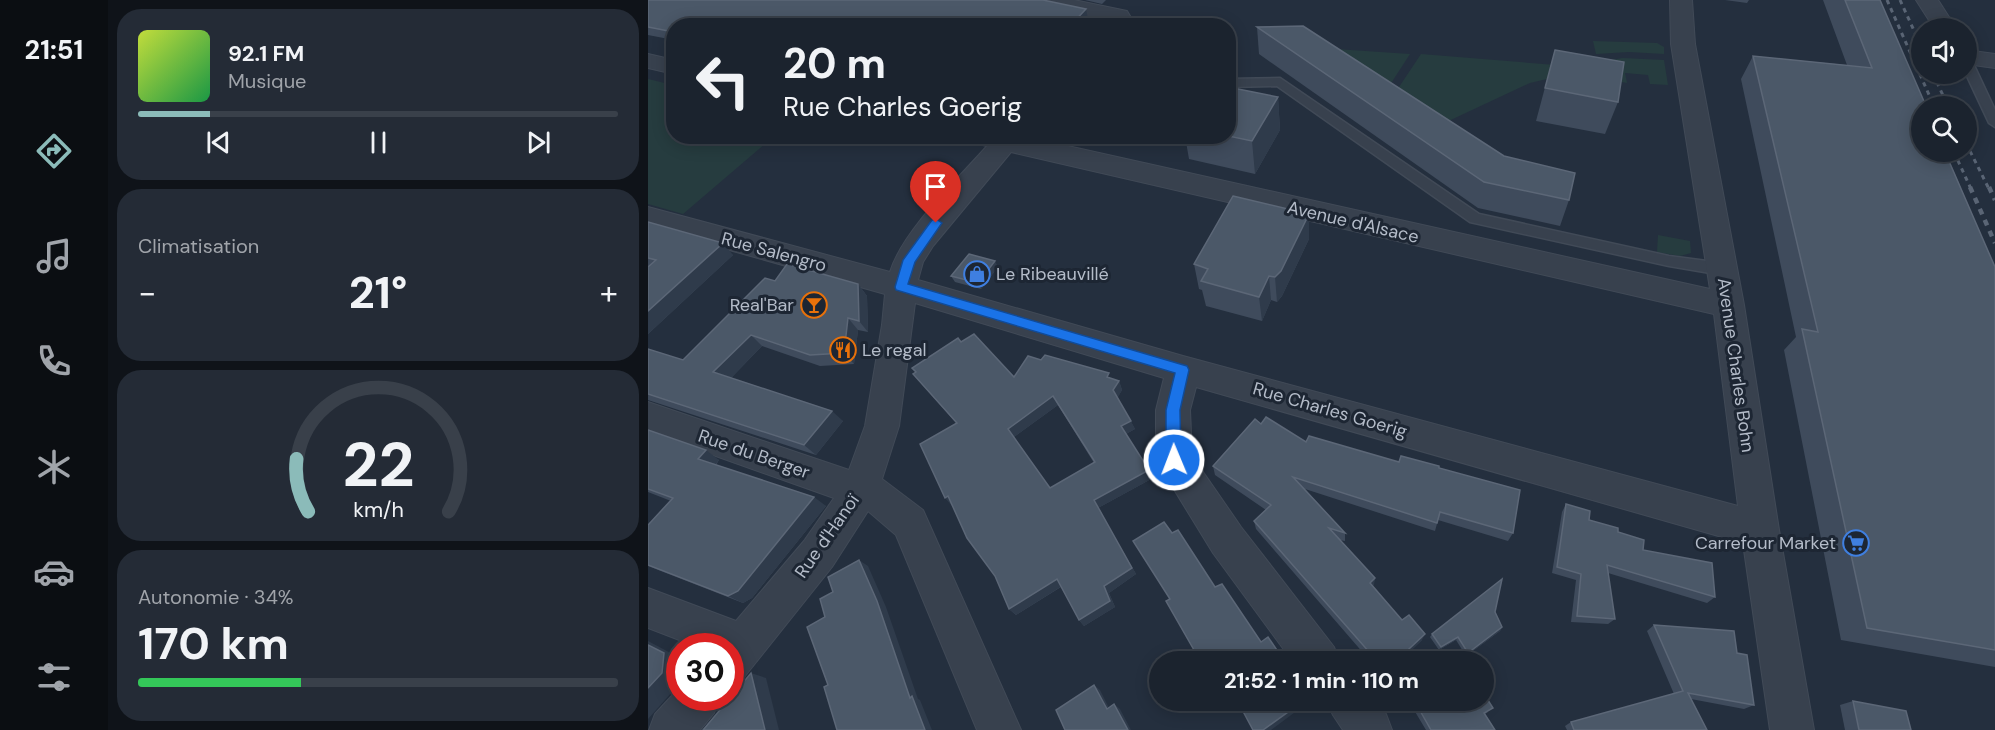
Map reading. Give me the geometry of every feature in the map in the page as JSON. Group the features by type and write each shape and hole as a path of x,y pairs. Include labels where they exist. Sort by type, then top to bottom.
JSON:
{"street":[{"path":"1043,0 1120,14"},
{"name":"Avenue Charles Bohn","path":"1681,0 1683,44 1728,305 1760,530 1792,730"},
{"path":"1927,0 1939,18"},
{"path":"1977,59 1995,61"},
{"path":"648,61 666,65"},
{"name":"Rue d'Hanoï","path":"744,644 818,554 860,491 882,426 898,325 901,287 909,260 923,239 1005,144"},
{"name":"Avenue d'Alsace","path":"1025,144 1728,305"},
{"name":"Rue Salengro","path":"648,217 901,287"},
{"name":"Rue Charles Goerig","path":"901,287 1183,370 1760,530"},
{"path":"1183,370 1173,410 1174,460 1227,540 1311,651"},
{"name":"Rue du Berger","path":"648,417 860,491 875,493 910,523 999,730"},
{"path":"648,608 697,633"},
{"path":"671,730 688,711"},
{"path":"1356,711 1370,730"}],"lane":[{"path":"1236,83 1280,82 1475,218 1669,261 1722,269"},
{"path":"1977,84 1995,123"}],"green space":[{"path":"1593,41 1657,43 1664,47 1664,54 1629,52 1596,54"},
{"path":"1321,48 1410,54 1386,91"},
{"path":"1421,54 1568,66 1551,78 1530,83 1440,125 1393,96"},
{"path":"1623,58 1664,60 1668,85 1650,84 1648,75 1625,73 1627,83 1600,78 1597,62"},
{"path":"648,79 666,83 666,144 765,144 683,214 648,204"},
{"path":"1658,235 1690,241 1691,253 1680,256 1657,252"}],"building":[{"path":"648,0 1043,0 1086,9 1078,18 666,18 666,30 648,27"},
{"path":"1845,0 1880,0 1911,71 1911,84 1916,84 1922,96 1911,96 1911,162 1949,162 1995,267 1995,650 1867,628 1802,329 1818,332 1753,56 1872,68"},
{"path":"1303,26 1504,156 1575,173 1569,200 1484,182 1257,27"},
{"path":"1555,50 1624,62 1618,102 1545,88"},
{"path":"1236,89 1278,97 1252,141 1236,138"},
{"path":"1233,196 1309,214 1281,271 1275,277 1269,276 1259,297 1201,281 1208,269 1194,264"},
{"path":"648,222 723,243 648,311 648,267 656,260 648,258"},
{"path":"969,254 995,261 978,283 951,276"},
{"path":"787,264 858,284 859,321 848,318 844,353 810,355 751,335 713,372 832,411 804,445 648,394 648,349 683,360 765,278 775,281"},
{"path":"974,334 1014,377 1028,356 1041,360 1045,355 1109,373 1107,377 1119,381 1113,390 1131,421 1121,426 1149,470 1094,500 1132,568 1104,586 1110,601 1079,620 1057,579 1009,609 995,576 967,538 948,496 945,498 920,444 957,423 913,374 916,372 912,368 958,338 961,342","holes":["1053,396 1095,462 1050,488 1008,429"]},
{"path":"1266,417 1306,442 1309,436 1399,462 1401,456 1520,490 1513,533 1440,512 1437,523 1293,477 1345,533 1329,528 1375,578 1370,583 1402,620 1409,615 1425,634 1407,651 1368,651 1254,521 1271,505 1213,466 1255,419 1261,424"},
{"path":"648,430 706,450 698,459 814,497 738,591 728,596 648,565 648,525 673,498 648,489"},
{"path":"1566,504 1590,511 1589,520 1618,528 1618,532 1644,540 1643,550 1712,563 1715,597 1607,565 1615,619 1577,616 1581,574 1557,567"},
{"path":"1164,522 1172,533 1178,530 1215,587 1222,584 1261,642 1268,637 1278,651 1195,651 1166,601 1170,599 1133,541"},
{"path":"859,560 877,601 910,698 912,696 925,730 837,730 824,687 828,685 807,627 825,617 820,599 833,592 828,577"},
{"path":"1502,579 1495,612 1502,627 1471,651 1467,651 1458,637 1441,647 1432,634"},
{"path":"1654,625 1734,631 1737,653 1747,655 1754,705 1688,693 1707,730 1574,730 1571,722 1683,691"},
{"path":"648,645 664,653 662,673 648,688"},
{"path":"751,673 765,730 703,730 719,711 744,711 744,681"},
{"path":"1094,685 1107,709 1114,704 1128,730 1065,730 1056,710"},
{"path":"1853,701 1906,711 1911,730 1859,730"},
{"path":"1243,711 1289,711 1263,730 1253,730"},
{"path":"1420,711 1488,711 1484,713 1495,730 1431,730"}],"railway":[{"path":"1887,0 1930,96"},
{"path":"1900,0 1911,24"},
{"path":"1938,84 1943,96"},
{"path":"1959,162 1971,189"},
{"path":"1976,162 1989,189"},
{"path":"1970,187 1995,243"},
{"path":"1989,187 1995,200"}],"place":[{"name":"Le Ribeauvillé","path":"977,274"},
{"name":"Real'Bar","path":"814,305"},
{"name":"Le regal","path":"843,350"},
{"name":"Carrefour Market","path":"1856,543"}],"route":[{"path":"936,223 909,260 901,287 1183,370 1173,410 1174,460"}]}
